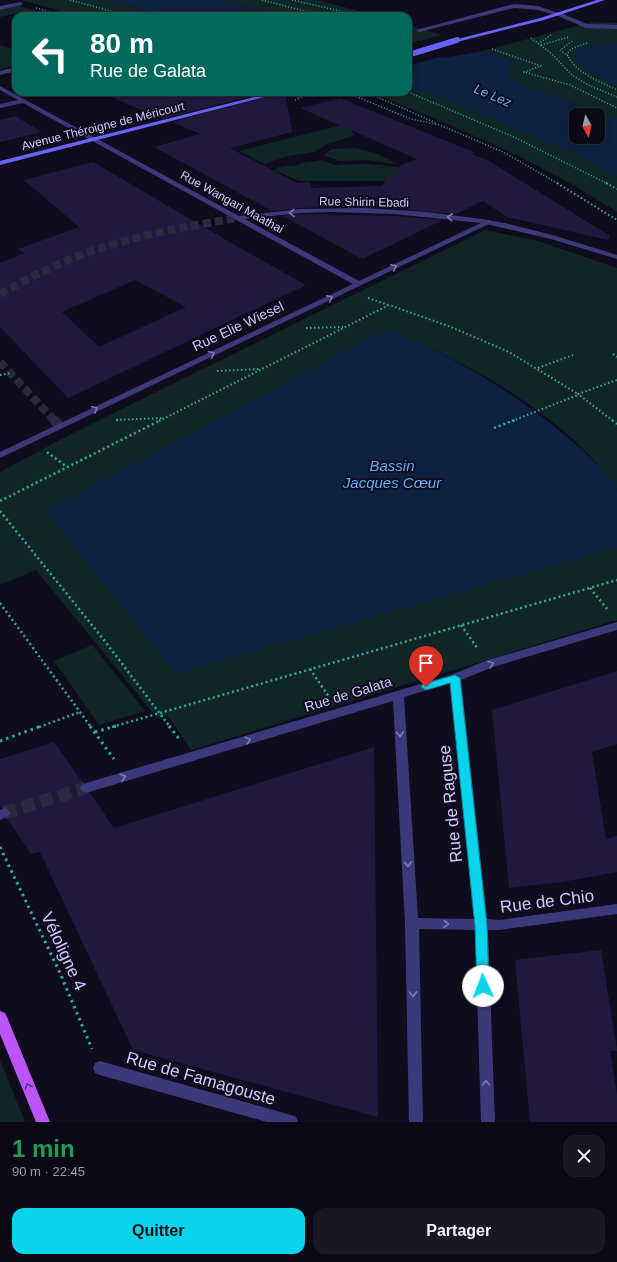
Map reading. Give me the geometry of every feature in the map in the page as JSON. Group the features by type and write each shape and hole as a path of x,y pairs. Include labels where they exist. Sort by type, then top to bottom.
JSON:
{"main road":[{"path":"0,1017 43,1122"}],"street":[{"path":"412,54 457,40 558,14 602,0"},
{"path":"0,8 20,4"},
{"path":"419,30 514,6 538,8 558,14 586,26 617,27"},
{"path":"0,73 12,70"},
{"name":"Rue Wangari Maathai","path":"0,88 12,94"},
{"name":"Rue Wangari Maathai","path":"15,96 358,284"},
{"name":"Avenue Théroigne de Méricourt","path":"0,163 265,96"},
{"path":"0,106 24,101"},
{"name":"Rue Shirin Ebadi","path":"238,218 259,214 337,211 442,216 488,222 536,232 617,257"},
{"name":"Rue Elie Wiesel","path":"0,456 488,222"},
{"name":"Rue de Galata","path":"86,788 455,678 489,664 617,626"},
{"name":"Rue de Raguse","path":"455,678 481,926 488,1122"},
{"path":"398,695 412,923 416,1122"},
{"name":"Rue de Chio","path":"481,926 506,925 617,909"},
{"path":"412,923 481,926"},
{"name":"Rue de Famagouste","path":"100,1068 291,1122"}],"path":[{"path":"70,0 114,12"},
{"path":"262,0 308,12"},
{"path":"292,0 344,12"},
{"path":"20,4 49,12"},
{"path":"528,36 550,53 572,75 617,97"},
{"path":"592,42 571,49 567,54 571,63 591,77 617,90"},
{"path":"492,49 541,66 524,72 570,85 617,108"},
{"path":"412,94 527,141 617,189"},
{"path":"355,96 411,119 440,125"},
{"path":"375,96 515,158 582,197 617,220"},
{"path":"0,501 389,305 482,340 537,368 578,394 617,424"},
{"path":"613,354 617,357"},
{"path":"537,368 573,355"},
{"path":"0,376 10,373"},
{"path":"494,428 617,380"},
{"path":"30,441 67,467"},
{"path":"0,511 159,712 192,757"},
{"path":"95,732 310,668 617,580"},
{"path":"590,588 612,616"},
{"path":"0,603 126,776"},
{"path":"461,625 489,664"},
{"path":"310,668 339,713"},
{"path":"0,741 80,712"},
{"name":"Véloligne 4","path":"0,847 60,973 100,1068"}],"green space":[{"path":"21,0 106,0 152,12 64,12"},
{"path":"219,0 318,0 363,12 266,12"},
{"path":"19,6 42,12 12,12 12,14 0,17 0,10"},
{"path":"591,22 617,23 617,119 605,115 605,108 586,108 533,89 510,77 507,68 516,62 483,51"},
{"path":"412,26 442,35 412,43"},
{"path":"0,45 12,49 12,67 0,69"},
{"path":"412,87 572,151 617,178 617,212 527,161 465,131 379,96 412,96"},
{"path":"345,124 355,135 327,144 314,152 288,156 264,164 239,151"},
{"path":"356,148 377,154 398,164 365,160 339,161 324,155 332,149"},
{"path":"322,160 335,165 370,164 405,168 407,181 299,181 273,170 283,166 296,166 303,163"},
{"path":"485,230 538,241 617,268 617,489 594,460 572,439 549,419 524,401 498,384 443,354 387,329 176,672 617,547 617,620 191,750 168,716 158,719 36,570 0,585 0,472 75,432"},
{"path":"92,645 145,711 99,725 54,661"},
{"path":"0,1060 25,1122 0,1122"}],"water":[{"path":"106,0 219,0 266,12 152,12"},
{"path":"617,43 617,86 576,63 574,55 584,47"},
{"name":"Le Lez","path":"412,50 443,58 483,51 517,62 507,68 510,77 533,89 586,108 569,108 569,144 605,144 605,115 617,119 617,178 571,151 412,87"},
{"name":"Bassin Jacques Cœur","path":"387,329 440,353 489,380 558,429 589,456 606,474 617,489 617,547 176,673 46,511"}],"pier":[{"path":"412,48 443,56 412,65"}],"building":[{"path":"109,96 252,96 162,119"},
{"path":"270,96 286,96 292,132 230,148 297,183 310,182 311,188 383,186 383,184 402,165 417,159 300,108 340,98 476,153 472,154 489,161 610,236 608,240 507,217 483,201 456,214 364,206 300,208 272,211 154,147 200,134 172,122"},
{"path":"16,116 42,132 0,142 0,120"},
{"path":"93,162 306,285 68,398 0,327 0,263 25,253 18,249 79,227 24,180","holes":["135,280 186,307 99,347 62,312"]},
{"path":"300,214 395,216 443,220 362,259 283,216"},
{"path":"617,671 617,744 592,752 606,839 617,836 617,872 562,882 509,888 492,710"},
{"path":"54,742 83,783 79,787 81,792 85,794 90,793 114,828 374,747 378,1117 133,1050 40,852 31,854 7,818 11,812 9,809 5,807 1,808 0,806 0,759"},
{"path":"601,950 617,1050 610,1051 617,1094 617,1122 530,1122 515,960"}],"tunnel":[{"path":"0,294 77,256 107,246 200,224 238,218"},
{"path":"0,362 55,421"},
{"path":"55,421 60,426"},
{"path":"4,813 86,788"}],"route":[{"path":"426,687 455,678 481,926 483,986"}]}
